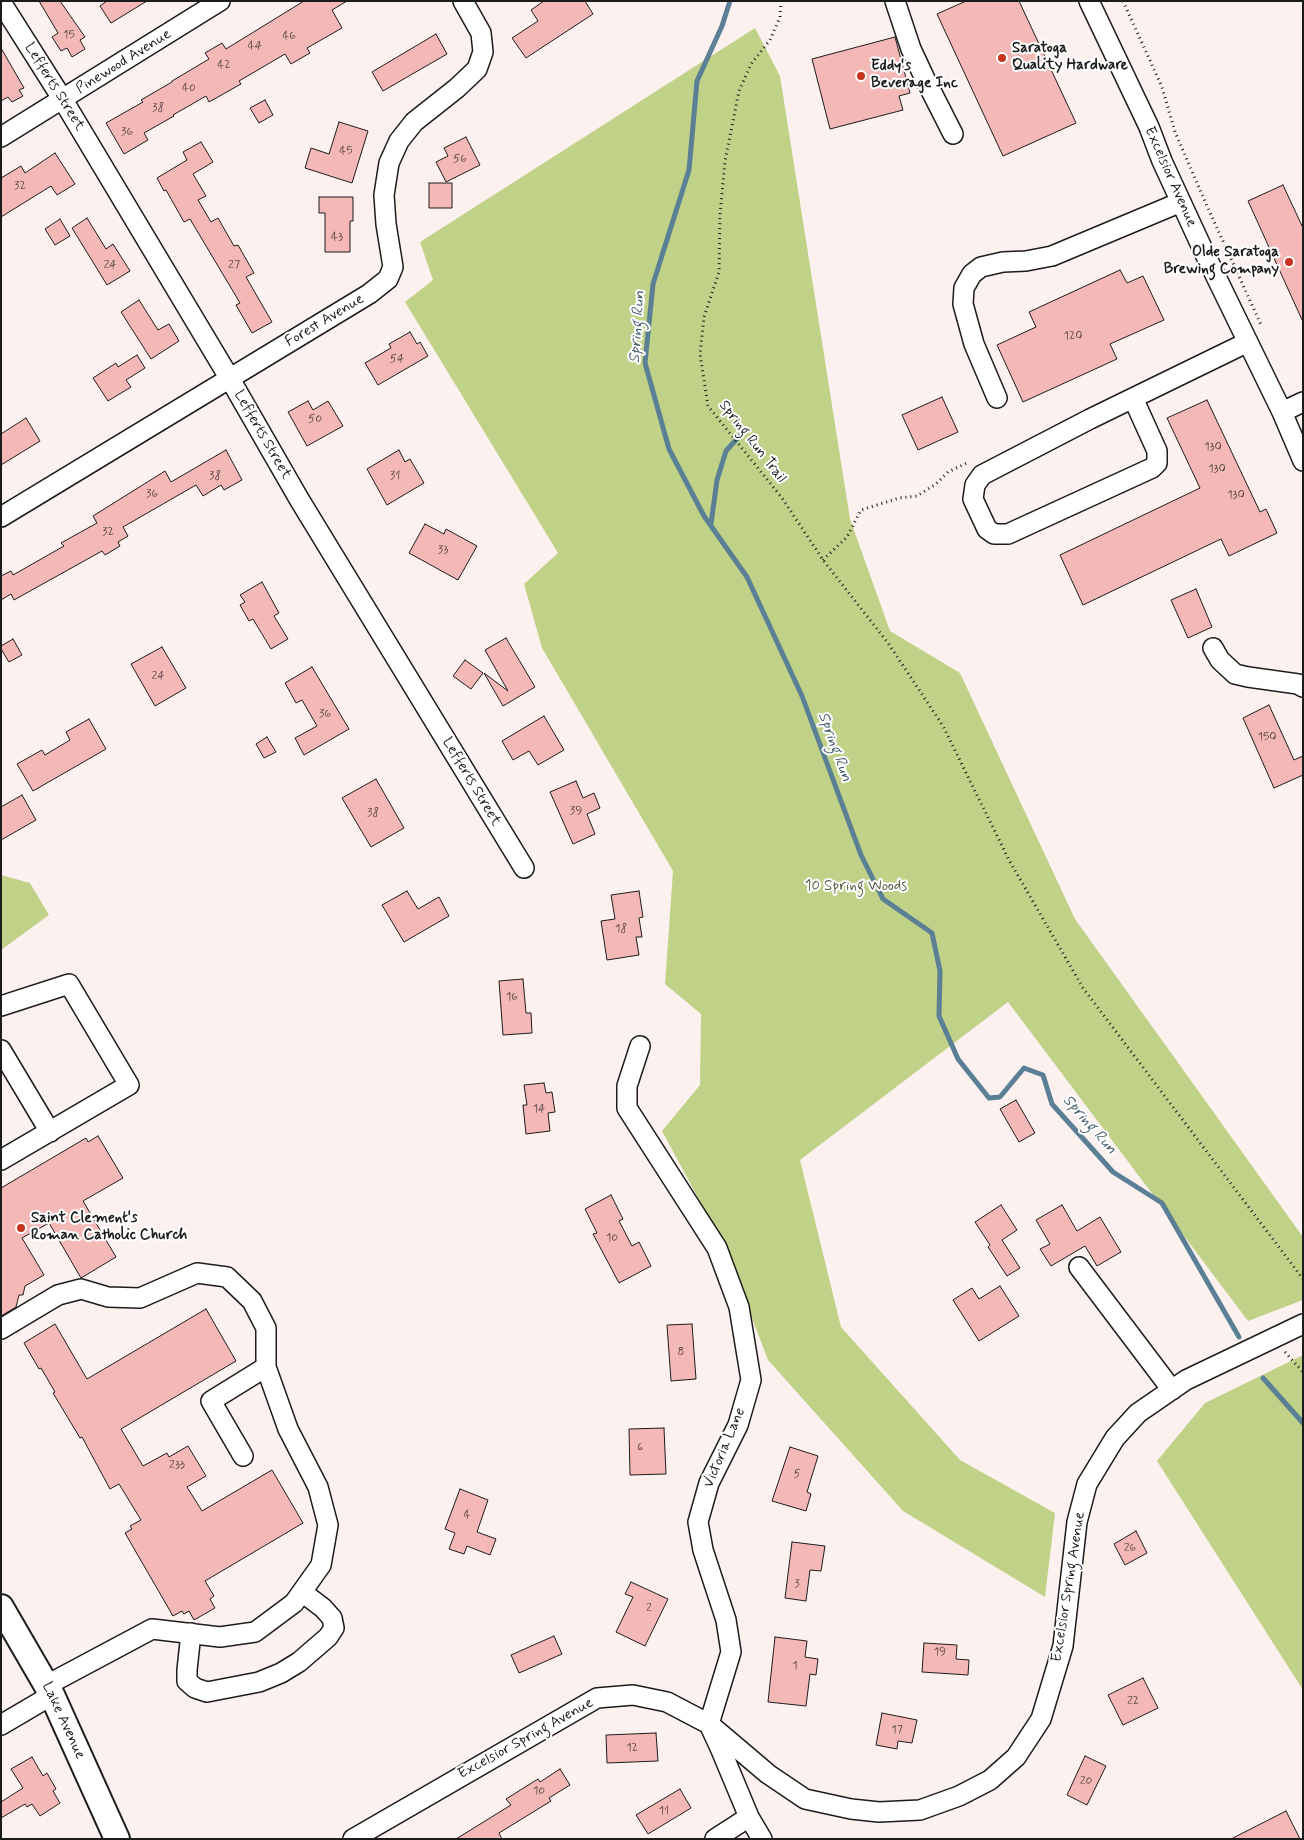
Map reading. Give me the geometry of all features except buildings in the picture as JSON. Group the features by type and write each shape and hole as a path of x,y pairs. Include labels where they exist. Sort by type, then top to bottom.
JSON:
{"main road":[{"name":"Lake Avenue","path":"1,1607 50,1690 117,1839"}],"street":[{"name":"Pinewood Avenue","path":"1,137 220,1"},
{"name":"Forest Avenue","path":"1,517 369,294 388,280 393,267 386,224 384,194 389,163 400,141 414,122 457,88 477,69 483,52 481,33 463,1"},
{"path":"895,1 918,64 953,134"},
{"name":"Excelsior Avenue","path":"1089,1 1181,202 1282,412 1303,461"},
{"name":"Lefferts Street","path":"1,2 63,100 230,379 299,499 524,868"},
{"path":"997,398 974,344 963,304 964,288 972,274 981,267 1003,262 1026,261 1052,256 1092,241 1181,202"},
{"path":"1133,398 1156,451 1157,463 1152,468 1008,534 994,534 986,529 973,499 975,486 982,475 1133,398 1248,342"},
{"path":"1282,412 1303,402"},
{"path":"1213,648 1220,660 1235,674 1298,684 1303,687"},
{"path":"1,1006 69,984 129,1085 1,1160"},
{"name":"Victoria Lane","path":"640,1046 627,1086 627,1108 716,1248 739,1307 751,1380 738,1425 710,1483 698,1522 703,1550 726,1620 731,1652 708,1724"},
{"path":"1,1050 6,1069 50,1132"},
{"path":"1079,1267 1172,1390"},
{"path":"1,1329 58,1295 81,1289 108,1297 140,1298 197,1273 227,1277 252,1301 266,1328 266,1367 288,1429 318,1486 328,1525 321,1564 302,1592 294,1603 255,1632 220,1637 152,1630 50,1690 1,1724"},
{"name":"Excelsior Spring Avenue","path":"353,1839 597,1698 633,1695 667,1702 708,1724 768,1774 806,1799 880,1812 920,1810 959,1796 990,1780 1016,1758 1041,1719 1062,1646 1077,1522 1087,1484 1115,1438 1138,1413 1186,1380 1303,1324"},
{"path":"243,1456 211,1401 266,1367"},
{"path":"191,1633 186,1670 187,1681 195,1688 207,1692 259,1682 282,1673 299,1662 328,1637 334,1628 332,1618 323,1608 302,1592"},
{"path":"708,1724 722,1750 749,1817 762,1839"},
{"path":"715,1839 749,1817"}],"path":[{"name":"Spring Run Trail","path":"781,1 780,17 770,40 751,64 739,91 725,161 720,215 719,272 704,317 700,354 708,406 782,498 823,560 888,643 943,726 1009,860 1083,988 1303,1279"},
{"path":"1123,1 1162,87 1175,132 1262,328"},
{"path":"1275,1337 1286,1355 1303,1372"}],"green space":[{"name":"10 Spring Woods","path":"755,28 780,76 850,519 890,631 960,673 1075,919 1303,1237 1303,1300 1248,1321 1008,1002 800,1160 841,1327 960,1460 1055,1513 1045,1597 903,1511 768,1360 725,1248 662,1131 700,1085 701,1014 665,984 673,871 542,648 524,584 558,553 405,302 433,280 420,242"},
{"path":"1,875 30,883 49,915 1,950"},
{"path":"1303,1355 1303,1690 1157,1461 1205,1403"}],"waterway":[{"name":"Spring Run","path":"730,1 722,26 697,81 689,170 653,284 645,363 669,449 704,516 747,577 802,696 861,855 883,899 932,933 940,971 939,1016 958,1059 989,1098 1000,1097 1024,1068 1043,1075 1052,1104 1113,1172 1162,1203 1239,1337"},
{"path":"711,524 717,480 726,451 743,432"},
{"name":"Spring Run","path":"1263,1378 1303,1423"}],"place":[{"name":"Saratoga Quality Hardware","path":"1002,58"},
{"name":"Eddy's Beverage Inc","path":"861,76"},
{"name":"Olde Saratoga Brewing Company","path":"1289,262"},
{"name":"Saint Clement's Roman Catholic Church","path":"21,1228"}]}
